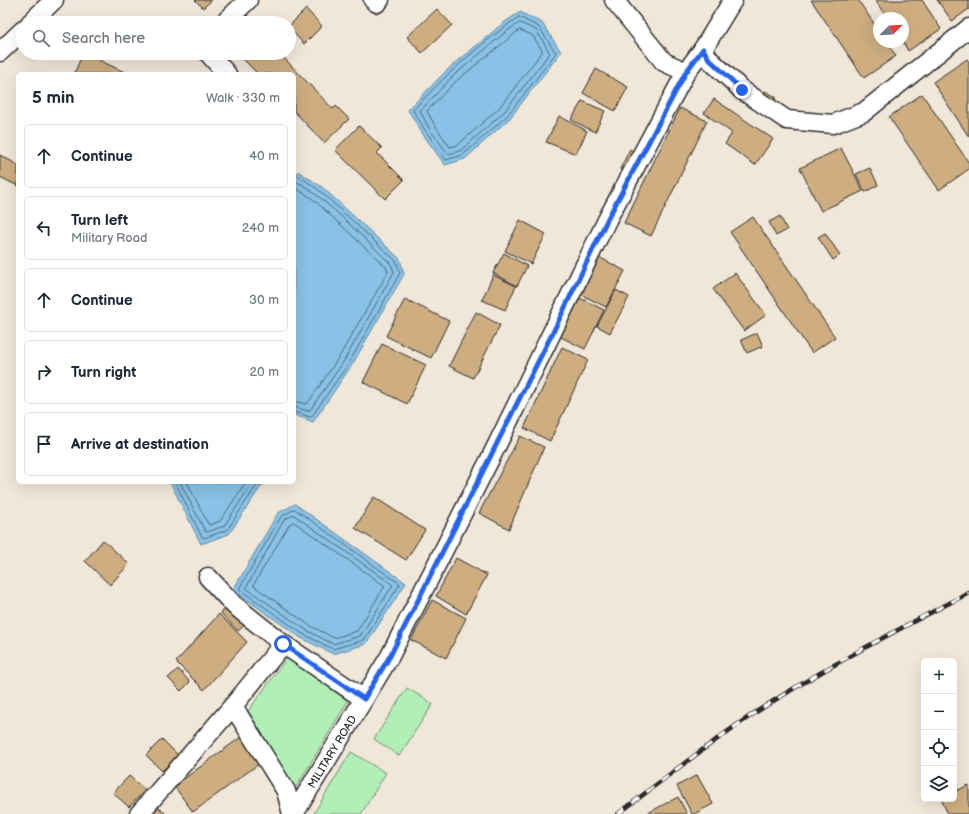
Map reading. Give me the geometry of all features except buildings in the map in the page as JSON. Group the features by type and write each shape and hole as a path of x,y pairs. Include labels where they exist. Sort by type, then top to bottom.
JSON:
{"street":[{"path":"37,16 54,0"},
{"path":"231,16 248,0"},
{"path":"374,0 377,3 380,0"},
{"path":"614,0 664,62 686,72"},
{"name":"MILITARY ROAD","path":"293,814 390,656 438,564 608,218 686,72 703,49 734,0"},
{"path":"703,49 709,59 742,90 787,120 832,124 864,112 969,28"},
{"path":"0,52 16,37"},
{"path":"214,60 225,72"},
{"path":"208,576 234,605 283,644 364,699"},
{"path":"139,814 233,706 283,644"},
{"path":"233,706 286,791 293,814"}],"green space":[{"path":"287,658 348,701 295,789 248,711"},
{"path":"407,688 433,704 399,756 374,739"},
{"path":"351,752 386,773 361,814 314,813"}],"water":[{"path":"520,12 542,23 561,52 510,118 465,159 445,165 422,133 408,110 446,71 502,24"},
{"path":"299,172 322,187 400,259 404,274 352,365 313,422 296,416 296,173"},
{"path":"171,484 263,484 229,534 201,544"},
{"path":"295,504 406,583 366,644 333,654 301,638 233,590 278,513"}],"railway":[{"path":"618,814 701,751 766,706 855,653 969,593"}],"route":[{"path":"283,644 364,699 390,656 445,550 608,218 686,72 703,49 709,59 742,90"}]}
